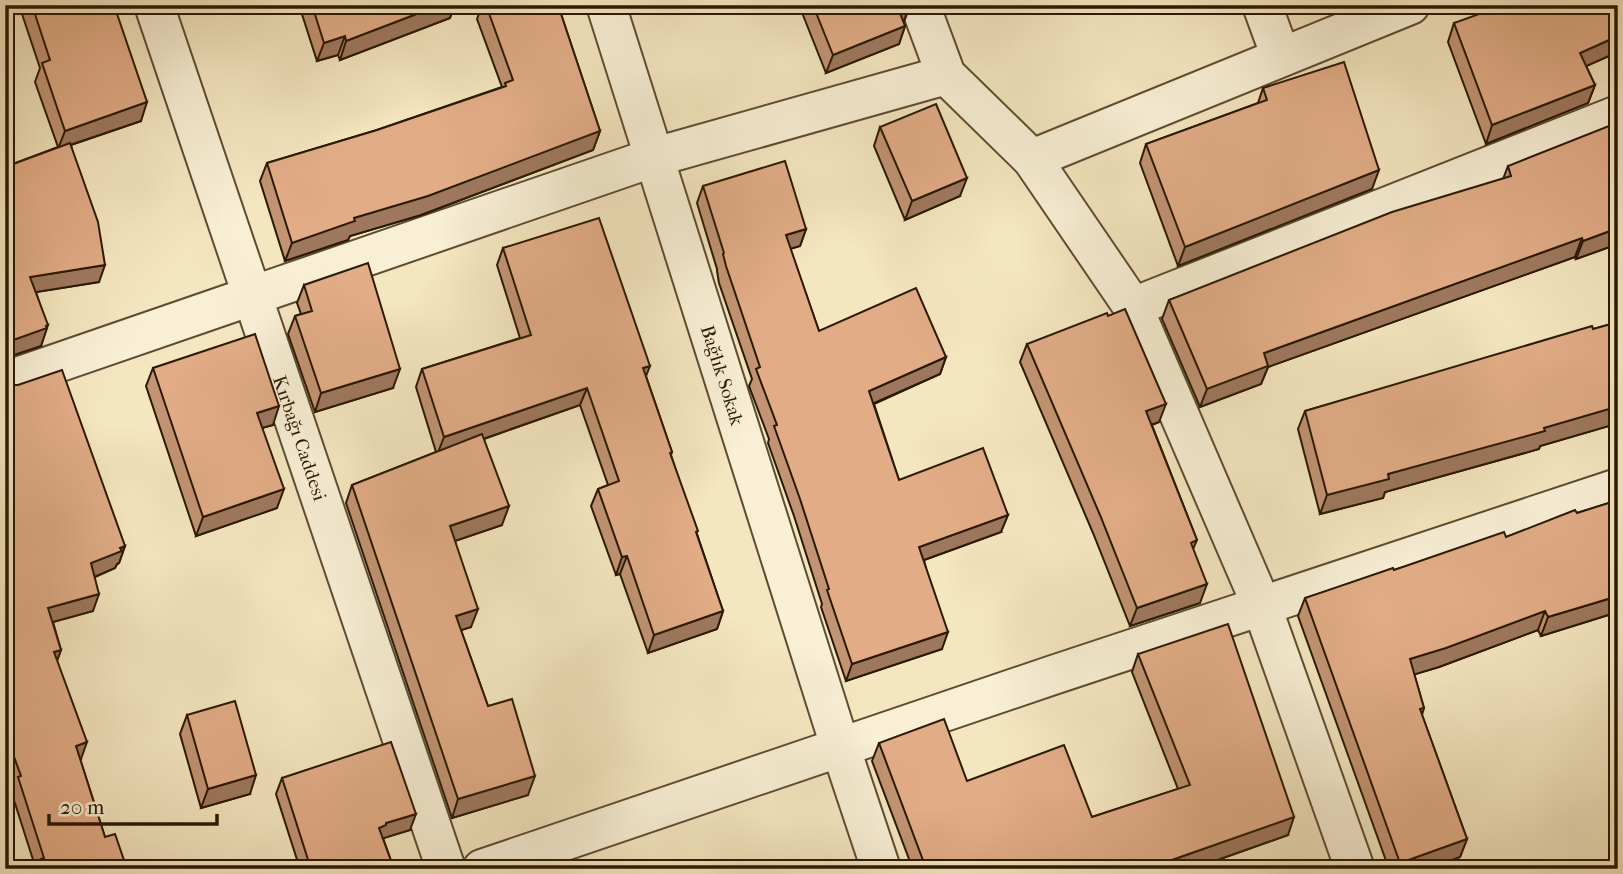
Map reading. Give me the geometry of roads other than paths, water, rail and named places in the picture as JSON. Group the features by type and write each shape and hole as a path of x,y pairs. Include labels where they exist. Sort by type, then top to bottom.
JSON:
{"street":[{"name":"Kırbağı Caddesi","path":"155,5 446,869"},
{"name":"Bağlık Sokak","path":"606,5 881,869"},
{"path":"920,5 946,75 1032,159 1133,307 1261,604 1355,869"},
{"path":"1262,5 1281,57"},
{"path":"1032,159 1409,5"},
{"path":"5,381 655,157 946,75"},
{"path":"1133,307 1618,116"},
{"path":"482,869 1261,604 1618,488"}]}
